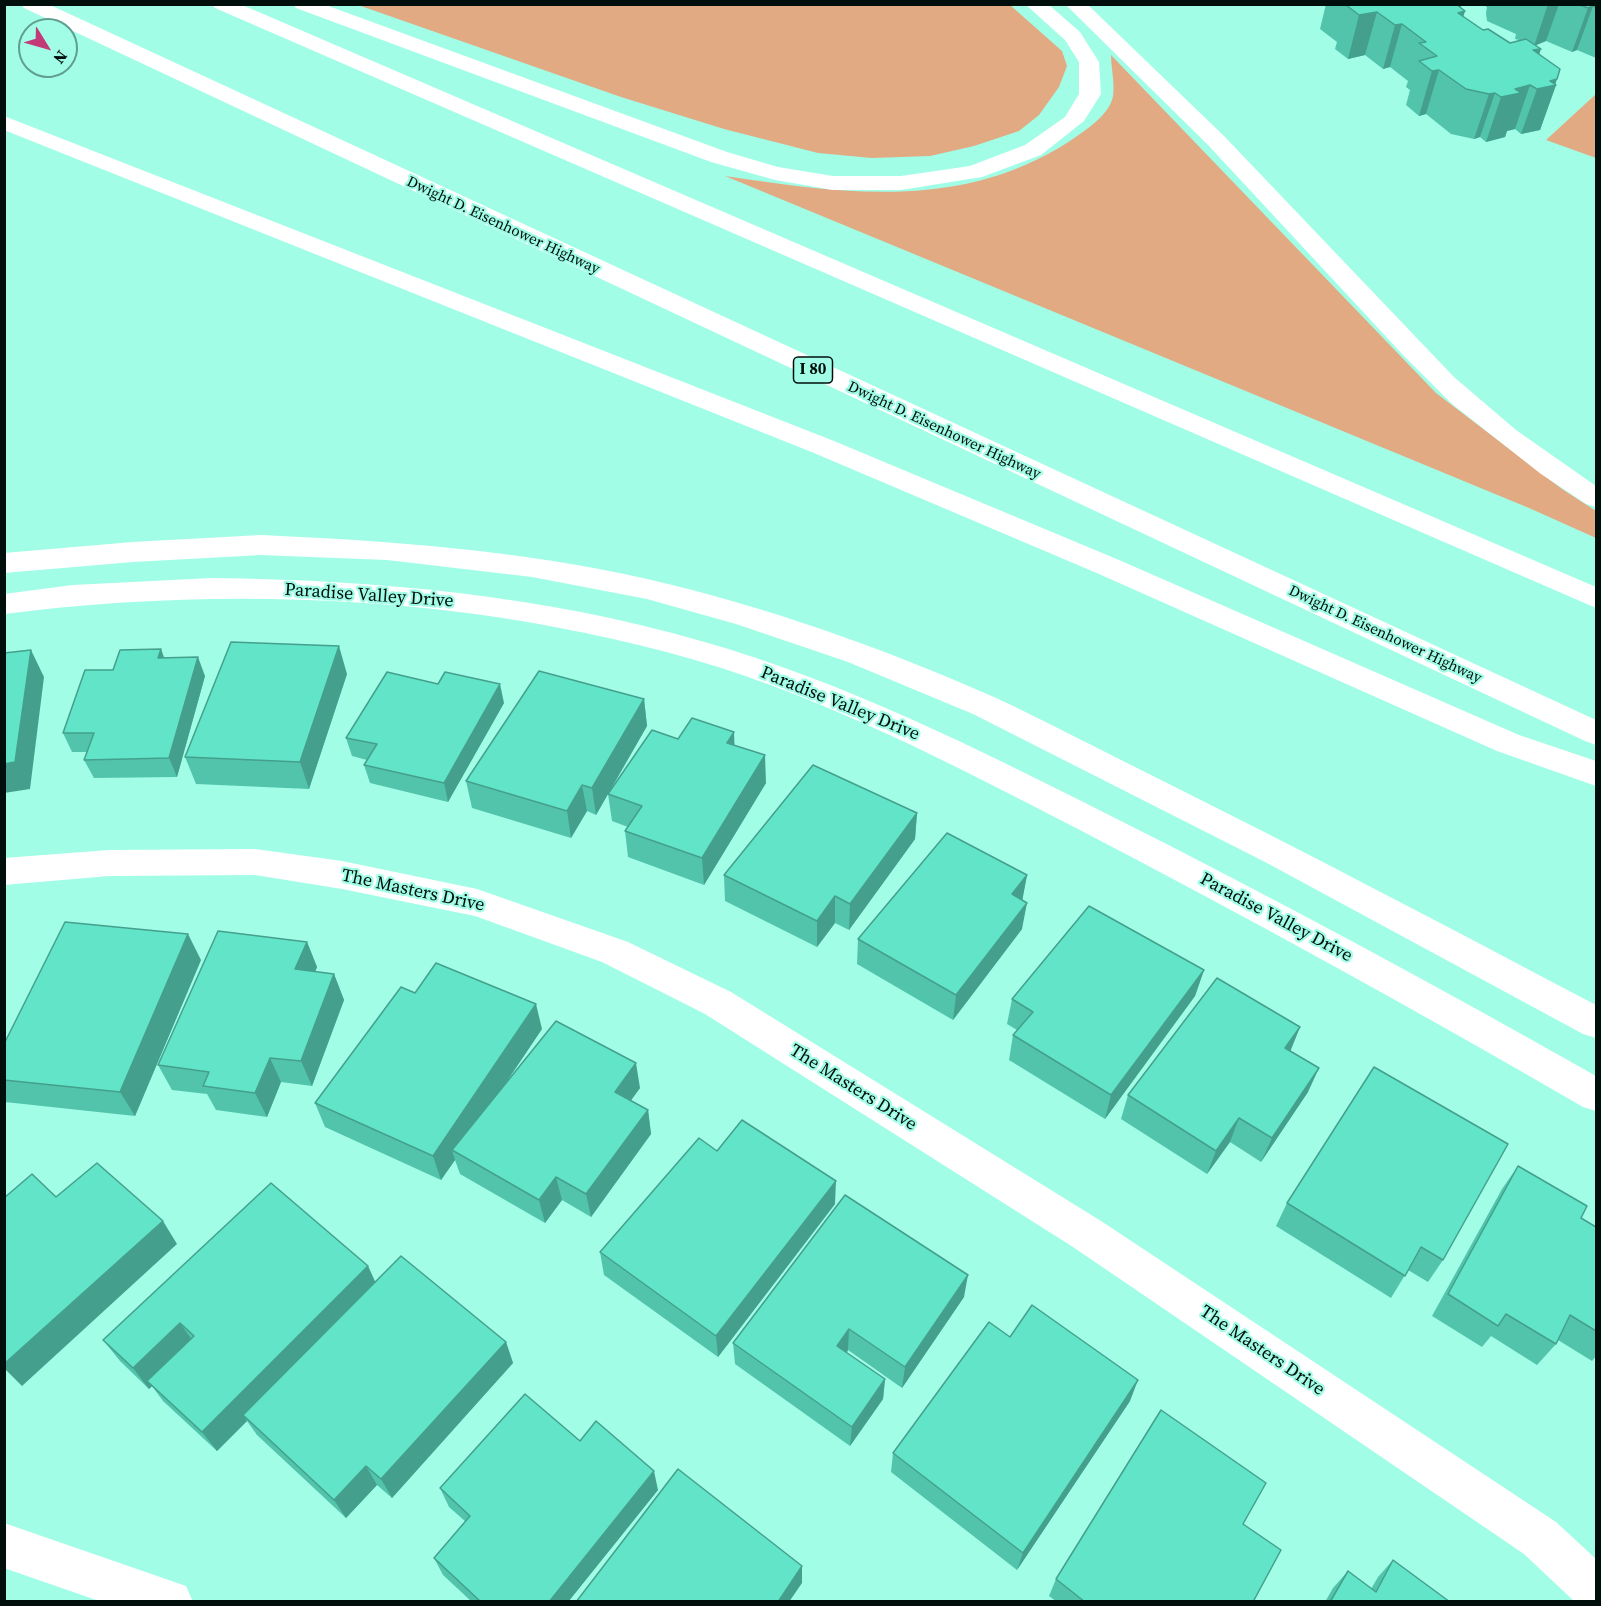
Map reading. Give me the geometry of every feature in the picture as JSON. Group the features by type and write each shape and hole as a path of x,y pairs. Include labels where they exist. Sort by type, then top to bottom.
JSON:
{"main road":[{"name":"Dwight D. Eisenhower Highway","path":"31,4 1596,733"},
{"path":"222,4 1596,598"},
{"path":"303,4 719,157 775,173 833,183 901,183 974,172 1034,150 1073,122 1090,94 1089,62 1073,36 1035,4"},
{"path":"1075,4 1117,41 1221,145 1437,374 1477,412 1556,472 1596,498"},
{"path":"4,122 824,447 1109,567 1508,743 1596,774"},
{"path":"4,563 133,552 261,545 387,550 532,567 647,589 744,616 859,654 984,706 1279,854 1596,1023"},
{"name":"Paradise Valley Drive","path":"4,604 139,591 245,588 360,592 497,608 611,629 713,655 827,694 951,749 1245,900 1596,1095"},
{"name":"The Masters Drive","path":"4,872 109,863 255,862 342,875 477,903 615,952 718,1003 1087,1234 1540,1538 1596,1590"},
{"path":"4,1545 170,1602"}],"shaded area":[{"path":"358,5 1010,5 1062,51 1067,66 1059,87 1039,115 1019,131 974,146 930,156 872,158 818,153 724,129 621,97"},
{"path":"1111,55 1436,393 1562,489 1596,511 1596,538 1529,508 725,176 814,188 902,192 945,188 987,179 1029,163 1070,141 1102,116 1113,96"},
{"path":"1596,94 1596,158 1546,140"}],"building":[{"path":"1456,4 1465,11 1458,13 1483,30 1488,29 1510,43 1526,39 1541,49 1533,50 1560,69 1557,79 1550,81 1556,85 1537,89 1530,85 1515,89 1521,93 1501,97 1495,93 1489,94 1466,89 1439,70 1432,71 1419,61 1437,56 1419,43 1426,42 1402,24 1395,25 1377,12 1359,15 1346,5"},
{"path":"1578,4 1596,4 1596,8 1593,6 1588,8"},
{"path":"231,642 339,646 300,762 185,757"},
{"path":"161,649 158,658 198,657 169,758 84,760 94,733 63,733 85,670 113,670 120,650"},
{"path":"31,650 15,762 4,764 4,653"},
{"path":"539,671 644,699 592,788 582,785 567,811 466,781"},
{"path":"387,672 438,684 445,672 500,684 444,783 364,765 377,744 346,738"},
{"path":"692,718 734,732 727,743 765,755 702,858 625,831 642,806 608,794 652,730 678,739"},
{"path":"813,765 917,813 850,904 835,896 817,921 724,875"},
{"path":"947,833 1027,875 1012,894 1027,903 956,995 858,939"},
{"path":"1089,906 1204,970 1111,1095 1013,1035 1033,1012 1012,999"},
{"path":"65,922 188,934 120,1092 4,1080 4,1044"},
{"path":"218,931 307,942 295,969 334,974 301,1061 270,1058 255,1093 203,1086 209,1072 158,1065"},
{"path":"436,963 536,1004 433,1156 315,1103 401,987 415,993"},
{"path":"1217,978 1300,1027 1285,1048 1319,1068 1272,1138 1239,1118 1216,1151 1128,1095"},
{"path":"556,1021 636,1063 615,1092 648,1110 586,1194 556,1177 539,1200 452,1150"},
{"path":"1374,1067 1508,1144 1443,1260 1421,1247 1405,1276 1287,1203"},
{"path":"742,1120 836,1181 716,1336 600,1252 699,1138 717,1151"},
{"path":"97,1163 163,1221 4,1364 4,1198 32,1174 56,1197"},
{"path":"1518,1166 1587,1206 1581,1218 1596,1227 1596,1331 1570,1315 1556,1344 1506,1314 1498,1326 1448,1294"},
{"path":"271,1183 368,1266 202,1432 147,1381 194,1336 180,1323 133,1368 103,1340"},
{"path":"845,1195 968,1275 905,1367 849,1329 837,1346 885,1379 852,1427 733,1343"},
{"path":"401,1256 506,1342 381,1479 366,1466 334,1500 243,1415"},
{"path":"1032,1305 1138,1380 1023,1553 893,1453 989,1322 1010,1337"},
{"path":"525,1394 580,1441 596,1421 654,1471 549,1602 481,1602 434,1558 470,1516 440,1488"},
{"path":"1161,1410 1266,1483 1243,1524 1281,1550 1253,1602 1085,1602 1056,1579"},
{"path":"678,1469 802,1566 778,1602 576,1602"},
{"path":"1393,1560 1450,1602 1330,1602 1348,1571 1376,1592"}]}
